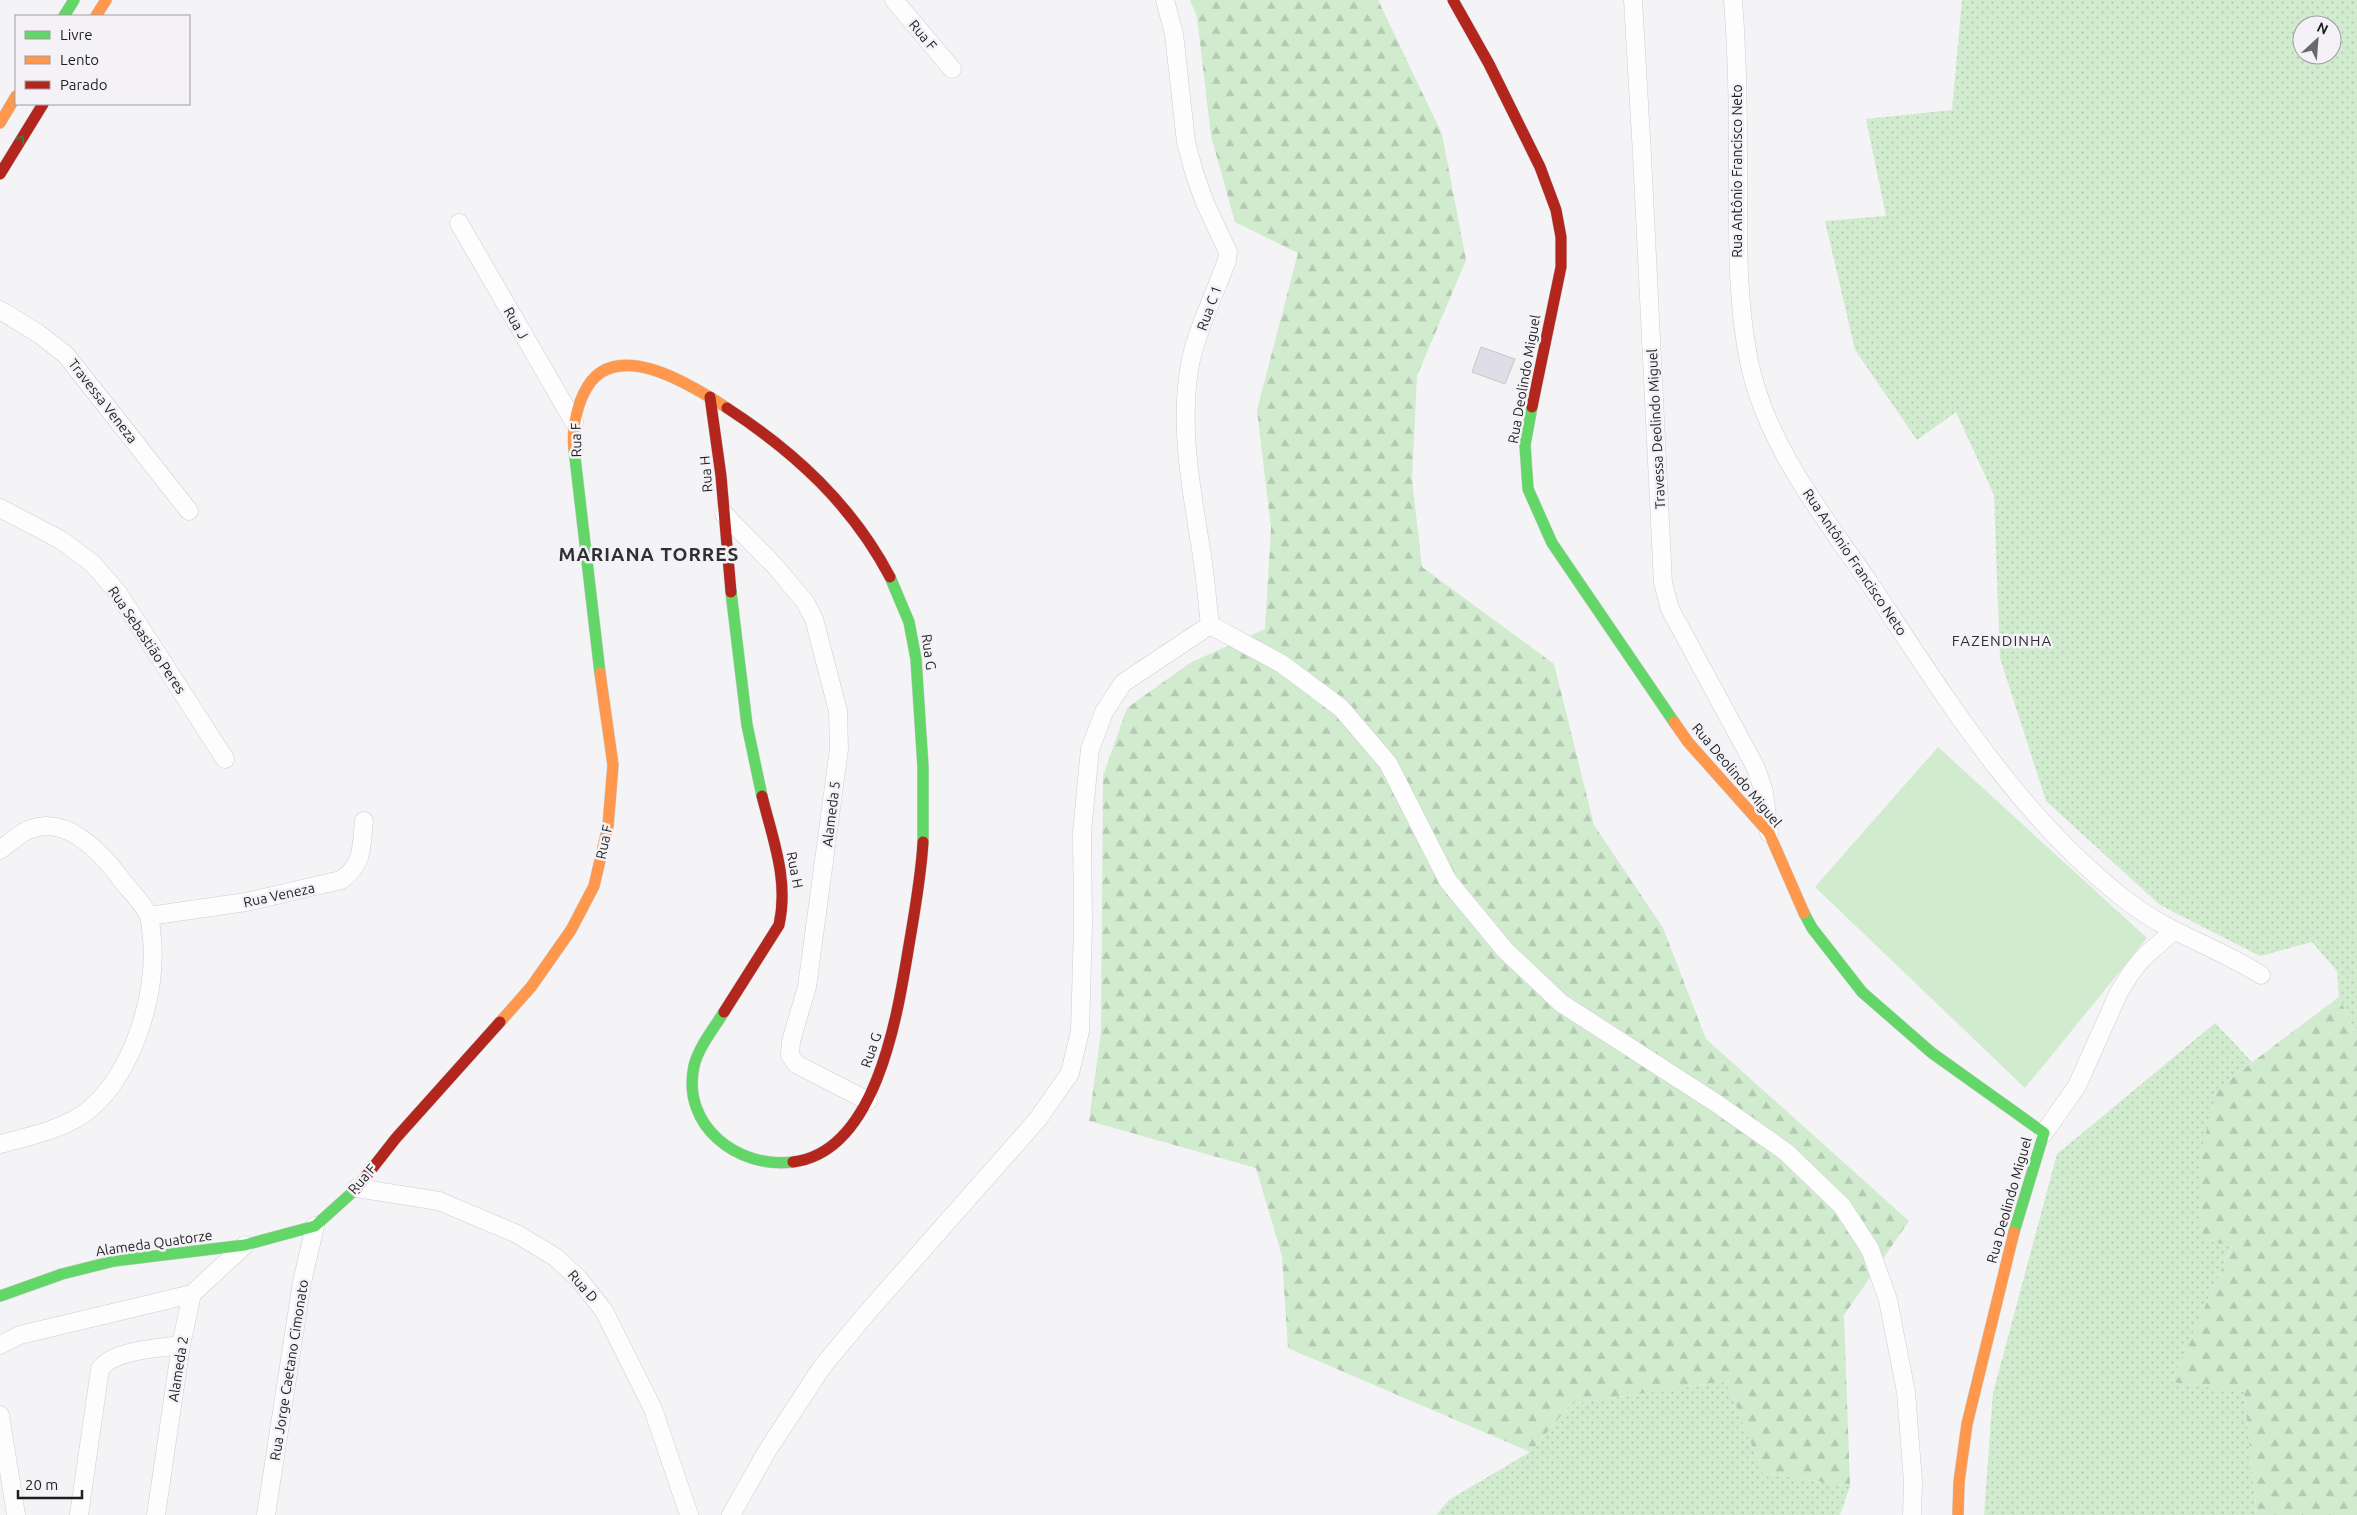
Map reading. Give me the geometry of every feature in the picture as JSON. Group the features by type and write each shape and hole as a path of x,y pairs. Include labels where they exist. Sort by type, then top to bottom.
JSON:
{"street":[{"path":"65,15 74,0"},
{"path":"97,15 106,0"},
{"name":"Rua F","path":"894,0 952,69"},
{"name":"Rua C 1","path":"1165,0 1174,34 1186,142 1194,172 1228,252 1227,260 1190,362 1186,397 1185,429 1190,484 1210,625"},
{"name":"Rua Deolindo Miguel","path":"1453,0 1489,64 1540,167 1558,219 1561,267 1539,364 1525,445 1528,489 1552,542 1688,742 1770,833 1787,877 1812,928 1862,992 1932,1053 2044,1133 2012,1241 1966,1424 1958,1515"},
{"name":"Travessa Deolindo Miguel","path":"1633,0 1663,583 1670,609 1756,768 1764,792 1770,833"},
{"name":"Rua Antônio Francisco Neto","path":"1733,0 1738,115 1738,279 1749,363 1770,428 1800,481 1960,718 2036,816 2082,863 2132,905 2173,931 2237,959 2261,975"},
{"path":"0,123 15,98"},
{"path":"0,174 42,105"},
{"name":"Rua J","path":"459,223 574,422"},
{"name":"Travessa Veneza","path":"0,310 40,334 66,355 189,511"},
{"name":"Rua G","path":"604,370 620,363 636,364 664,373 710,397 760,431 821,481 864,533 900,597 907,614 916,652 923,763 921,862 894,1029 868,1101"},
{"name":"Rua F","path":"315,1226 357,1188 396,1138 531,988 575,922 594,886 608,826 613,765 590,598 573,442 574,422 579,399 588,383 604,370"},
{"name":"Rua H","path":"710,397 718,447 744,714 785,895 784,910 779,925 716,1023 694,1066 694,1100 710,1134 733,1150 762,1162 785,1164 815,1158 840,1137 858,1118 868,1101"},
{"name":"Rua Sebastião Peres","path":"0,508 61,540 93,564 118,593 225,759"},
{"name":"Alameda 5","path":"724,514 768,559 805,602 818,633 838,711 839,749 811,959 807,987 791,1042 790,1055 796,1064 868,1101"},
{"path":"731,1515 767,1451 822,1367 866,1314 1038,1119 1070,1073 1080,1031 1083,925 1082,832 1090,749 1104,712 1123,684 1210,625 1282,664 1341,708 1388,763 1448,881 1505,950 1561,1003 1716,1103 1786,1152 1842,1206 1870,1249 1888,1300 1906,1392 1913,1482 1912,1515"},
{"name":"Rua Veneza","path":"149,916 246,902 341,880 351,873 358,864 364,821"},
{"path":"0,850 25,832 49,827 66,830 86,840 104,856 149,916 154,959 146,1011 128,1058 114,1081 91,1109 64,1124 0,1144"},
{"path":"2044,1133 2077,1086 2119,992 2131,973 2142,959 2173,931"},
{"name":"Rua D","path":"357,1188 438,1201 516,1234 555,1257 578,1278 604,1311 653,1410 689,1515"},
{"name":"Alameda Quatorze","path":"0,1296 62,1274 114,1261 245,1246 315,1226"},
{"name":"Rua Jorge Caetano Cimonato","path":"266,1515 302,1282 315,1226"},
{"path":"0,1344 20,1335 192,1294 245,1246"},
{"name":"Alameda 2","path":"156,1515 180,1344 192,1294"},
{"path":"79,1515 100,1369 105,1361 116,1356 180,1344"},
{"path":"0,1415 16,1515"}],"green space":[{"path":"1190,0 1378,0 1442,134 1466,260 1417,376 1412,479 1422,567 1554,664 1594,825 1663,928 1706,1039 1909,1221 1844,1315 1850,1486 1763,1473 1726,1381 1571,1404 1530,1452 1288,1348 1282,1256 1256,1168 1089,1121 1101,1032 1103,776 1127,708 1190,663 1265,629 1271,528 1257,410 1298,253 1235,222 1211,136 1197,17"},
{"path":"1962,0 2357,0 2357,1038 2339,997 2337,971 2312,942 2260,956 2160,905 2046,801 2000,658 1994,495 1956,412 1917,440 1855,350 1825,221 1886,216 1866,119 1952,110"},
{"path":"1938,747 2147,938 2025,1088 1815,887"},
{"path":"2339,997 2357,1038 2357,1515 2257,1515 2244,1392 2171,1382 2232,1246 2200,1239 2201,1151 2218,1088"},
{"path":"2215,1023 2252,1062 2218,1088 2232,1245 2172,1382 2244,1392 2257,1515 1984,1515 1993,1393 2057,1154"},
{"path":"1726,1381 1763,1473 1850,1486 1840,1515 1436,1515 1449,1500 1530,1452 1571,1404"}],"building":[{"path":"1481,347 1515,359 1505,384 1472,372"}],"traffic: fast":[{"path":"65,15 74,0"},
{"path":"1532,407 1525,445 1528,489 1552,543 1674,722"},
{"path":"574,449 600,673"},
{"path":"890,577 909,622 916,659 923,767 923,842"},
{"path":"731,592 747,725 762,796"},
{"path":"1804,913 1812,928 1862,992 1932,1053 2044,1133 2014,1232"},
{"path":"724,1012 696,1059 692,1088 696,1107 705,1125 718,1139 734,1151 752,1158 772,1162 793,1162"},
{"path":"0,1296 62,1274 114,1261 245,1245 315,1226 356,1189"}],"traffic: slow":[{"path":"97,15 106,0"},
{"path":"0,123 15,98"},
{"path":"574,449 575,420 584,393 596,376 613,367 631,365 652,369 693,387 727,408"},
{"path":"500,1022 531,987 571,930 594,886 608,826 613,765 600,673"},
{"path":"1674,722 1688,742 1769,833 1804,913"},
{"path":"1958,1515 1959,1482 1967,1424 2014,1232"}],"traffic: jam":[{"path":"1453,0 1489,64 1540,167 1556,210 1561,237 1561,267 1532,407"},
{"path":"0,174 42,105"},
{"path":"710,397 721,476 731,592"},
{"path":"727,408 776,443 820,482 858,526 890,577"},
{"path":"724,1012 779,925 782,908 781,876 775,844 762,796"},
{"path":"793,1162 821,1153 844,1134 863,1108 878,1078 889,1044 903,979 921,869 923,842"},
{"path":"356,1189 396,1138 500,1022"}],"district":[{"name":"MARIANA TORRES","path":"649,554"},
{"name":"FAZENDINHA","path":"2002,641"}]}
